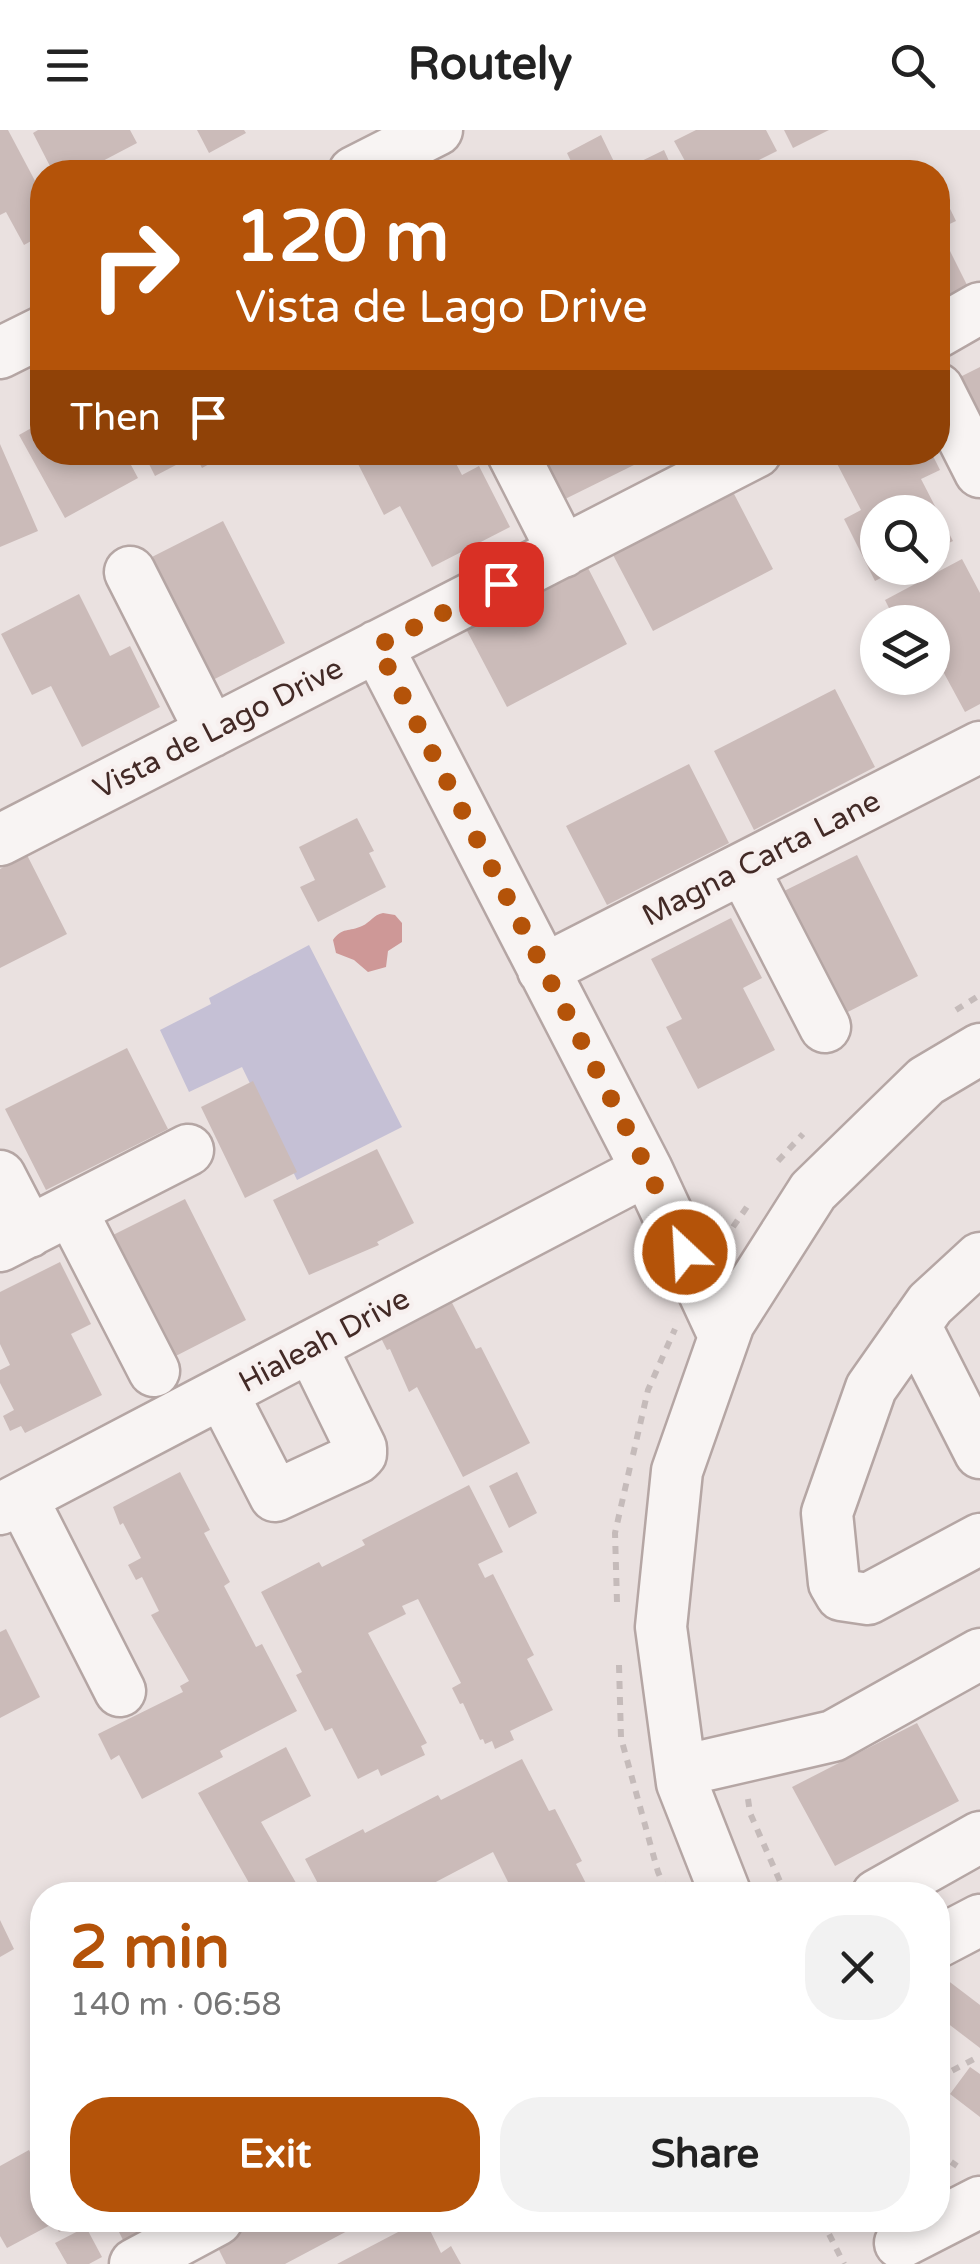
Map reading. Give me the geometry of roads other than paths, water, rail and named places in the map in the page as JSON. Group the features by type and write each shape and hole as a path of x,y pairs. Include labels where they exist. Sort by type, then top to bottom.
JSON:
{"street":[{"path":"378,160 438,130"},
{"path":"950,325 980,308"},
{"path":"0,353 30,338"},
{"path":"950,413 980,472"},
{"path":"518,465 562,552"},
{"name":"Vista de Lago Drive","path":"0,840 731,465"},
{"path":"130,572 212,732"},
{"path":"377,646 648,1170 724,1336"},
{"name":"Magna Carta Lane","path":"543,970 980,746"},
{"path":"744,868 825,1027"},
{"path":"721,1882 682,1782 661,1627 677,1471 729,1323 813,1190 926,1081 980,1049"},
{"path":"33,1229 188,1150"},
{"name":"Hialeah Drive","path":"11,1504 648,1170"},
{"path":"0,1176 33,1229 154,1371"},
{"path":"980,1258 930,1304 871,1388 827,1512 834,1584 840,1595 868,1599 980,1539"},
{"path":"915,1325 980,1453"},
{"path":"222,1393 275,1496 357,1458 360,1448 311,1346"},
{"path":"11,1504 120,1690"},
{"path":"681,1771 833,1736 980,1654"},
{"path":"899,1882 980,1837"},
{"path":"950,1936 980,1920"},
{"path":"134,2264 195,2232"}]}
